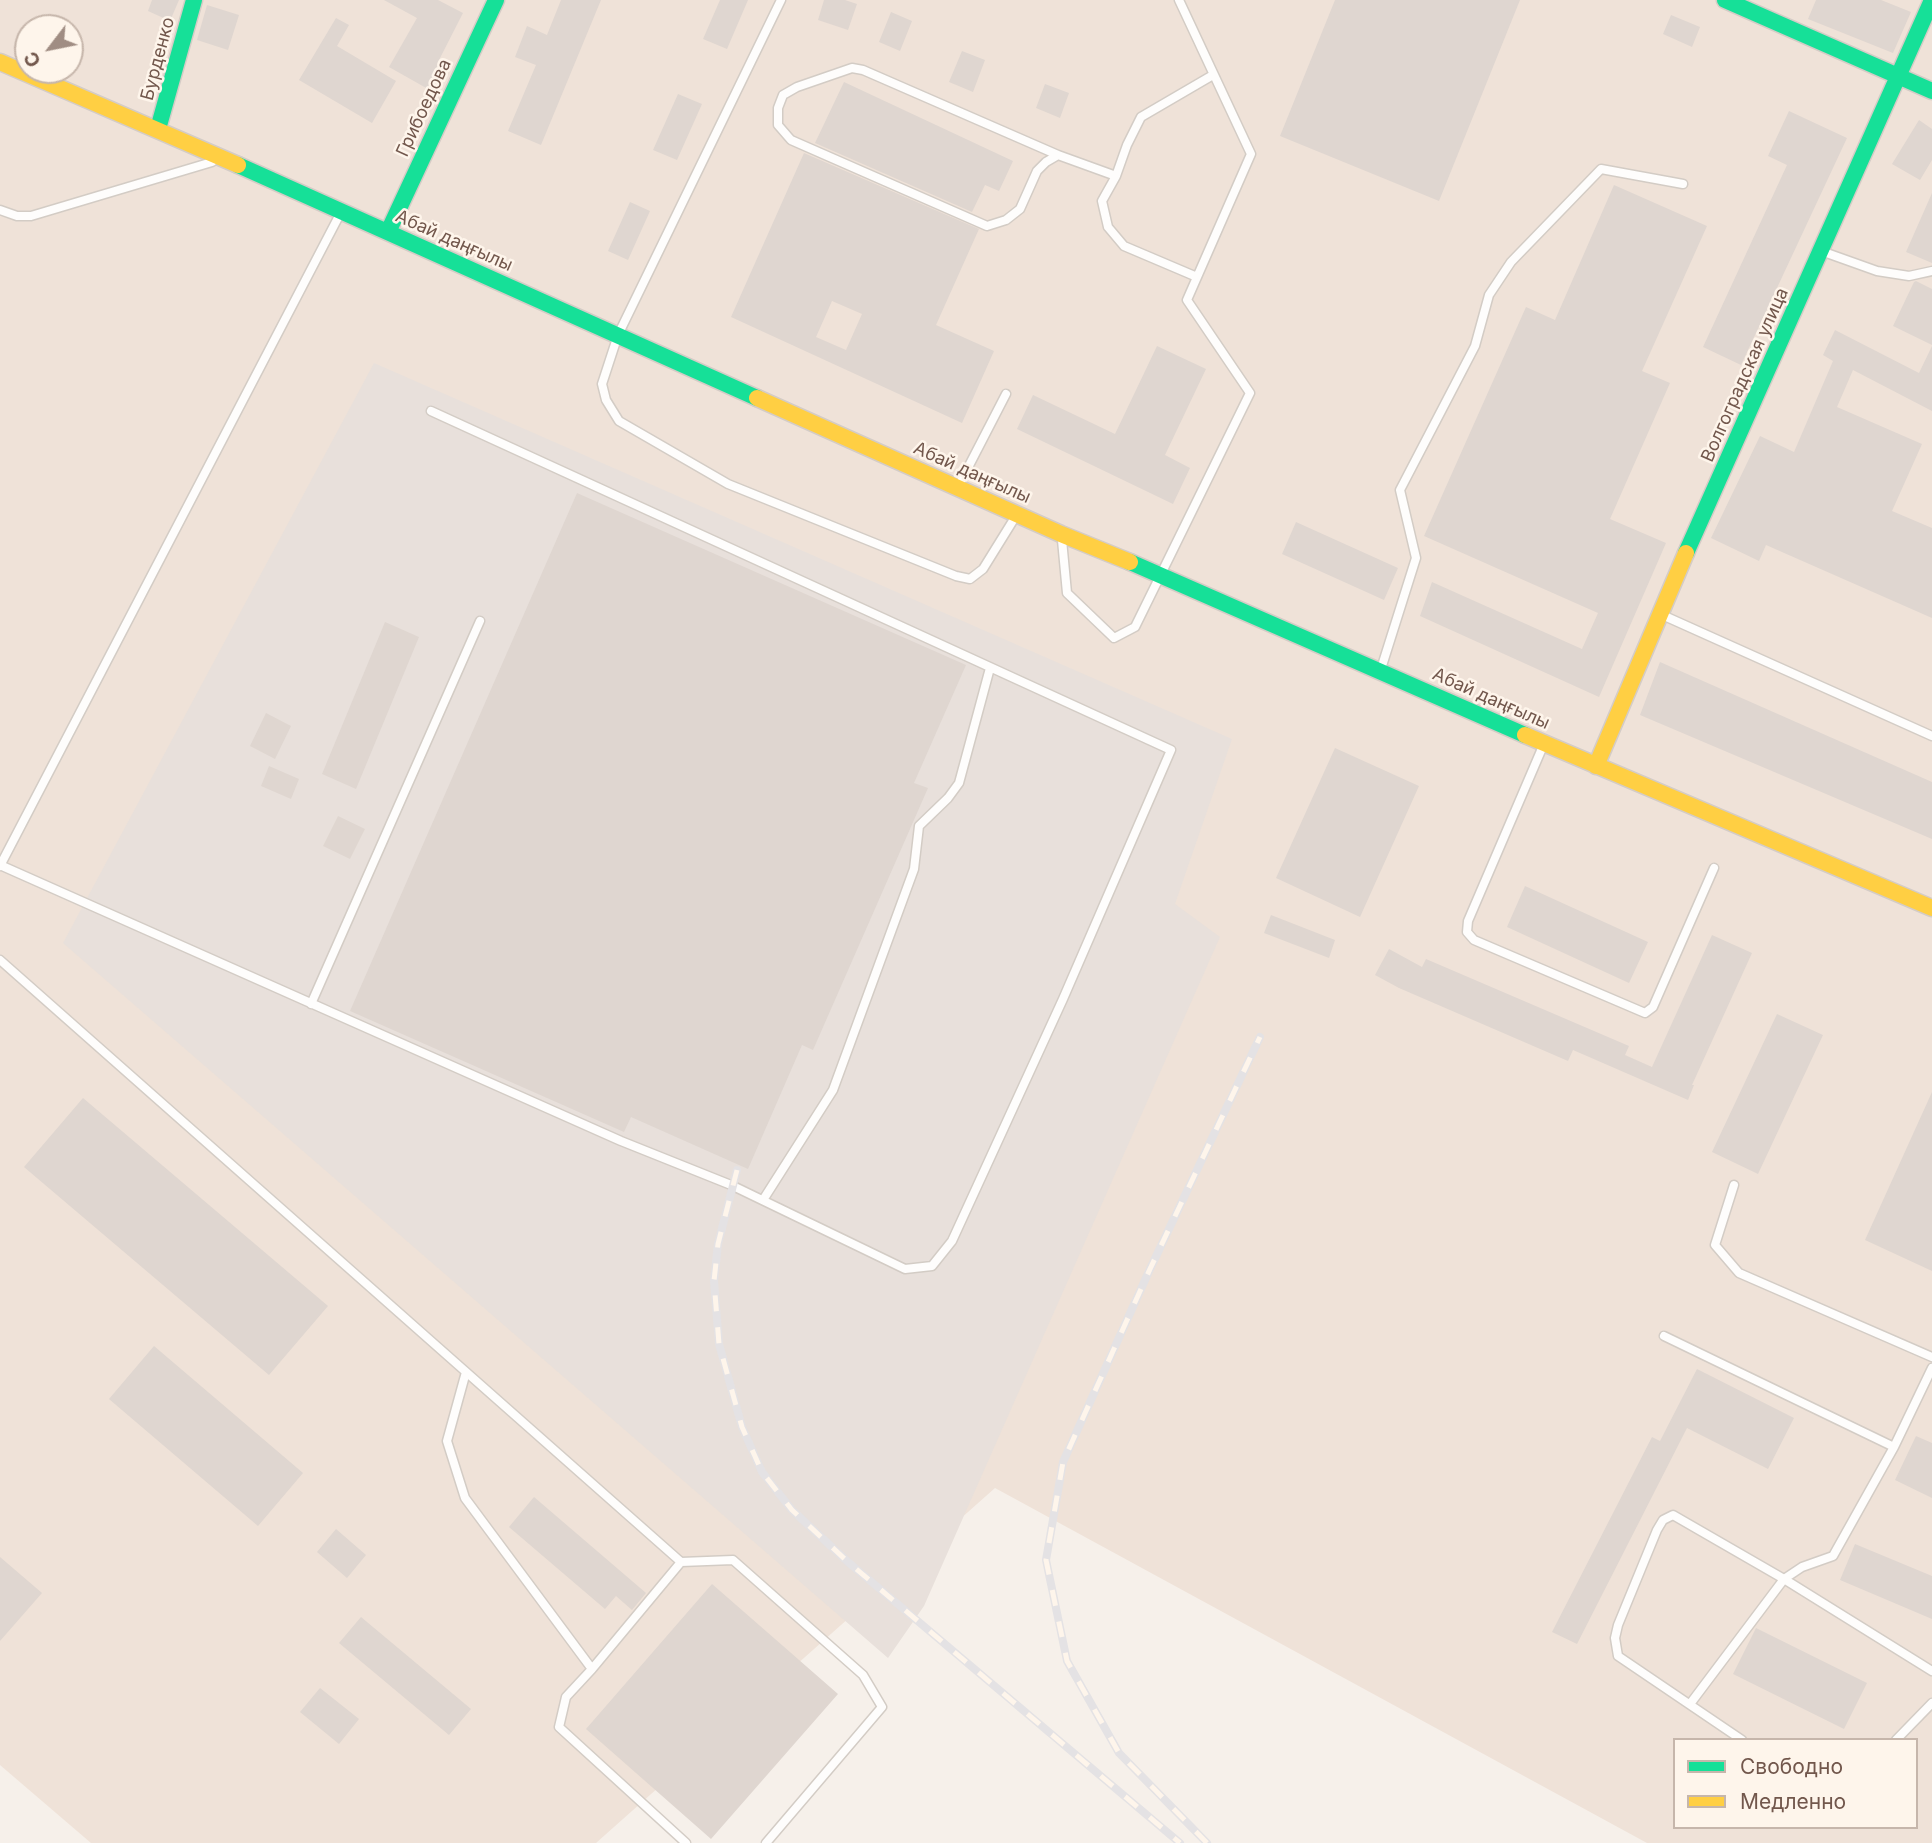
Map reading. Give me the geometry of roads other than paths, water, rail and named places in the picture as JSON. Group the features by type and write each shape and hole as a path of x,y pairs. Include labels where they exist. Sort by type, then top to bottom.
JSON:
{"main road":[{"name":"Бурденко","path":"158,129 194,0"},
{"name":"Грибоедова","path":"388,232 495,0"},
{"path":"1724,0 1932,91"},
{"name":"Волгоградская улица","path":"1596,766 1659,613 1932,0"},
{"name":"Абай даңғылы","path":"0,62 158,129 1061,534 1162,575 1596,766 1932,908"}],"lane":[{"path":"781,0 618,335 602,384 606,400 619,421 728,484 956,576 970,579 983,569 1017,514"},
{"path":"1061,534 1067,593 1114,638 1135,627 1250,393 1187,300 1251,154 1179,0"},
{"path":"1058,155 1037,171 1020,209 1006,220 987,226 791,140 778,125 778,108 783,95 797,87 852,68 863,70 1058,155 1116,176"},
{"path":"1197,276 1124,246 1108,227 1102,201 1116,176 1141,117 1213,75"},
{"path":"0,210 17,216 31,216 222,159"},
{"path":"1380,672 1416,558 1400,490 1475,346 1489,295 1511,262 1601,169 1683,184"},
{"path":"341,211 0,866 621,1141 732,1185 905,1269 932,1266 952,1241 1063,999 1171,750 431,411"},
{"path":"1821,251 1877,271 1909,276 1932,271"},
{"path":"958,487 1006,394"},
{"path":"1659,613 1932,736"},
{"path":"312,1004 480,621"},
{"path":"763,1200 832,1090 914,869 919,827 959,783 990,668"},
{"path":"1545,743 1468,921 1467,932 1474,940 1645,1013 1653,1007 1714,868"},
{"path":"0,960 681,1562 733,1560 863,1675 882,1707 766,1843"},
{"path":"1734,1185 1715,1245 1738,1273 1932,1357"},
{"path":"1664,1336 1894,1447"},
{"path":"1690,1704 1784,1579 1802,1567 1833,1556 1894,1447 1932,1368"},
{"path":"466,1372 447,1441 465,1498 592,1669"},
{"path":"1739,1738 1618,1656 1615,1638 1618,1625 1663,1520 1673,1515 1784,1579 1932,1671"},
{"path":"681,1562 566,1697 559,1727 686,1843"},
{"path":"1898,1738 1932,1703"}],"railway":[{"path":"1207,1843 1119,1753 1067,1661 1046,1560 1063,1462 1150,1269 1260,1037"},
{"path":"737,1170 718,1244 714,1281 719,1344 742,1427 762,1472 792,1510 848,1562 1180,1843"}]}
